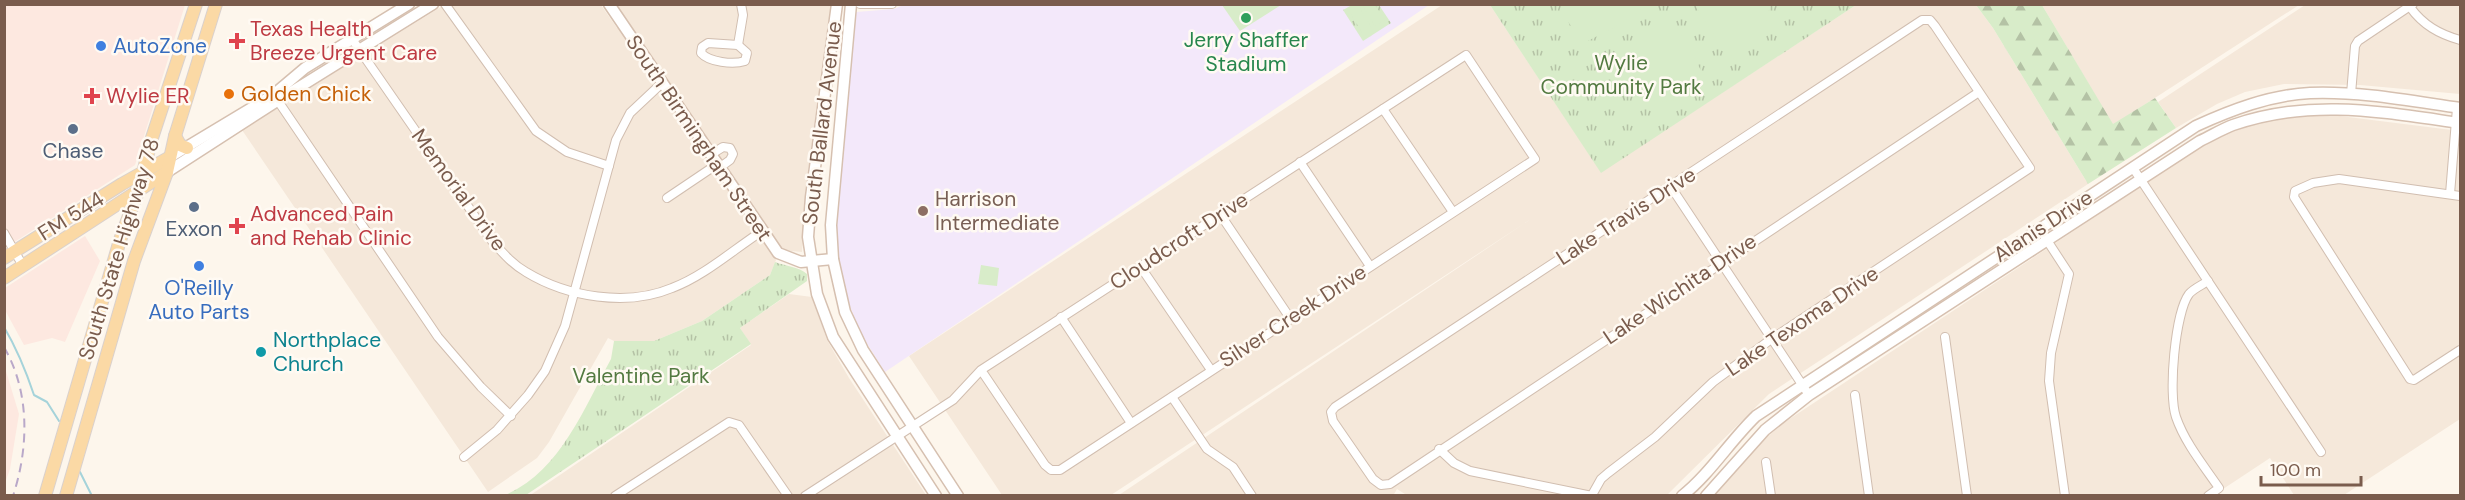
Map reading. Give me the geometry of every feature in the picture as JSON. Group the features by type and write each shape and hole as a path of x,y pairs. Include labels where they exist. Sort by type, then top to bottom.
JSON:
{"main road":[{"name":"South State Highway 78","path":"45,495 127,221 196,4"},
{"name":"South State Highway 78","path":"66,495 134,261 167,172 175,136 216,4"},
{"path":"167,172 275,98 305,68 409,4"},
{"path":"170,157 360,50 433,4"},
{"name":"South Birmingham Street","path":"609,4 778,253 785,258 801,262 833,259"},
{"name":"South Ballard Avenue","path":"837,4 811,197 808,237 818,299 833,337 936,495"},
{"name":"South Ballard Avenue","path":"851,4 831,225 833,259 843,308 863,350 958,495"},
{"name":"Alanis Drive","path":"1682,495 1697,483 1735,437 1756,416 2196,126 2228,111 2267,100 2308,93 2351,94 2459,108"},
{"name":"Alanis Drive","path":"1706,495 1765,430 1809,395 2200,141 2232,125 2282,112 2331,108 2458,122"},
{"path":"175,136 180,145 187,148"},
{"name":"FM 544","path":"10,255 170,157"},
{"name":"FM 544","path":"4,278 167,172"},
{"path":"102,213 115,213 127,221"},
{"path":"90,342 110,345"}],"street":[{"path":"445,4 536,131 567,152 609,166"},
{"path":"738,45 743,15 741,4"},
{"path":"860,4 892,4"},
{"path":"2351,94 2355,46 2358,41 2411,6 2427,26 2443,35 2460,40"},
{"name":"Lake Travis Drive","path":"1381,485 1366,470 1333,421 1331,412 1335,407 1922,20 1930,20 1935,26 1979,92"},
{"name":"Memorial Drive","path":"352,39 484,231 501,252 525,272 574,291 619,298 654,294 690,279 762,231"},
{"path":"708,43 738,45 747,53 745,61 738,64 706,58 701,53 702,47 708,43"},
{"name":"Cloudcroft Drive","path":"805,495 953,400 981,370 1466,55 1535,159"},
{"path":"464,457 482,444 511,416 545,371 565,326 616,140 630,113 662,82"},
{"name":"Lake Texoma Drive","path":"1592,495 1608,472 1655,437 1713,382 1770,340 2030,168 1979,92"},
{"name":"Lake Wichita Drive","path":"1381,485 1390,484 1439,449 1979,92"},
{"path":"275,98 438,337 481,387 511,416"},
{"path":"2450,194 2459,108"},
{"path":"1383,109 1453,212"},
{"name":"Silver Creek Drive","path":"981,370 1045,465 1051,470 1060,470 1535,159"},
{"path":"667,198 715,162"},
{"path":"1300,162 1370,266"},
{"path":"2133,168 2321,452"},
{"path":"2460,196 2339,179 2313,183 2295,191 2294,197 2410,379 2414,380 2460,350"},
{"path":"1671,187 1770,340 1809,395"},
{"path":"1220,214 1290,318"},
{"path":"2039,228 2069,274 2051,353 2049,381 2065,495"},
{"path":"4,233 10,255 23,266"},
{"path":"1140,266 1211,370"},
{"path":"2208,281 2190,293 2184,304 2172,364 2175,415 2182,432 2219,488 2208,495"},
{"path":"1061,317 1131,423"},
{"path":"1945,337 1967,495"},
{"path":"1855,395 1869,495"},
{"path":"1172,397 1208,449 1233,467 1252,495"},
{"path":"615,495 729,422 739,425 788,495"},
{"path":"1439,449 1454,463 1470,471 1592,495"},
{"path":"1766,462 1771,495"}],"shaded area":[{"path":"906,4 1429,5 885,372 859,331 845,292 836,246 835,214 856,12 894,9"},
{"path":"5,5 185,5 135,165 5,248"},
{"path":"444,5 601,5 617,28 626,22 615,5 831,5 806,187 802,252 780,250 770,275 702,321 654,341 614,341 608,338 549,442 537,458 488,492 242,130"},
{"path":"1442,5 1490,5 1601,172 1856,5 1976,5 1993,28 2088,184 1769,394 1667,495 1408,496 1397,489 1393,496 1119,495 1531,219 1111,495 1002,495 909,356"},
{"path":"2042,5 2299,5 2113,125"},
{"path":"2305,5 2460,5 2460,94 2360,85 2284,84 2245,92 2217,104 2176,128 2158,102"},
{"path":"2332,115 2460,131 2460,419 2344,495 2294,495 2270,458 2214,495 1713,496 1755,448 1782,424 2202,146 2248,126 2275,119"},
{"path":"85,236 100,261 65,342 52,338 24,345 5,310 5,288"},
{"path":"789,294 812,297 827,340 849,378 926,495 529,496 751,345 740,328"},
{"path":"5,368 19,414 10,469 5,483"}],"green space":[{"path":"1563,4 1648,5 1620,24 1584,43 1565,18"},
{"name":"Jerry Shaffer Stadium","path":"1222,5 1281,5 1240,31"},
{"path":"1352,5 1379,5 1391,23 1363,41 1343,10"},
{"path":"1362,5 1375,5 1385,20 1375,26"},
{"name":"Wylie Community Park","path":"1490,5 1856,5 1601,173"},
{"path":"1695,5 1770,5 1760,36 1737,62 1710,29"},
{"path":"1976,5 2042,5 2113,124 2155,98 2176,128 2088,184 1993,28"},
{"path":"1359,7 1372,28 1363,34 1350,13"},
{"path":"1660,16 1672,19 1711,88 1679,100 1652,100 1627,89 1602,66"},
{"name":"Valentine Park","path":"775,262 804,272 807,274 807,281 740,328 751,344 526,495 505,495 524,485 541,471 569,437 611,359 614,341 654,341 702,321 770,275"},
{"path":"981,265 999,268 997,286 978,284"}],"waterway":[{"path":"4,327 21,360 34,395 47,402 59,421"},
{"path":"80,472 92,496"}],"railway":[{"path":"4,347 19,382 24,420 22,458 13,496"}],"place":[{"name":"Jerry Shaffer Stadium","path":"1246,18"},
{"name":"Texas Health Breeze Urgent Care","path":"237,41"},
{"name":"AutoZone","path":"101,46"},
{"name":"Golden Chick","path":"229,94"},
{"name":"Wylie ER","path":"92,96"},
{"name":"Chase","path":"73,129"},
{"name":"Exxon","path":"194,207"},
{"name":"Harrison Intermediate","path":"923,211"},
{"name":"Advanced Pain and Rehab Clinic","path":"237,226"},
{"name":"O'Reilly Auto Parts","path":"199,266"},
{"name":"Northplace Church","path":"261,352"}]}
